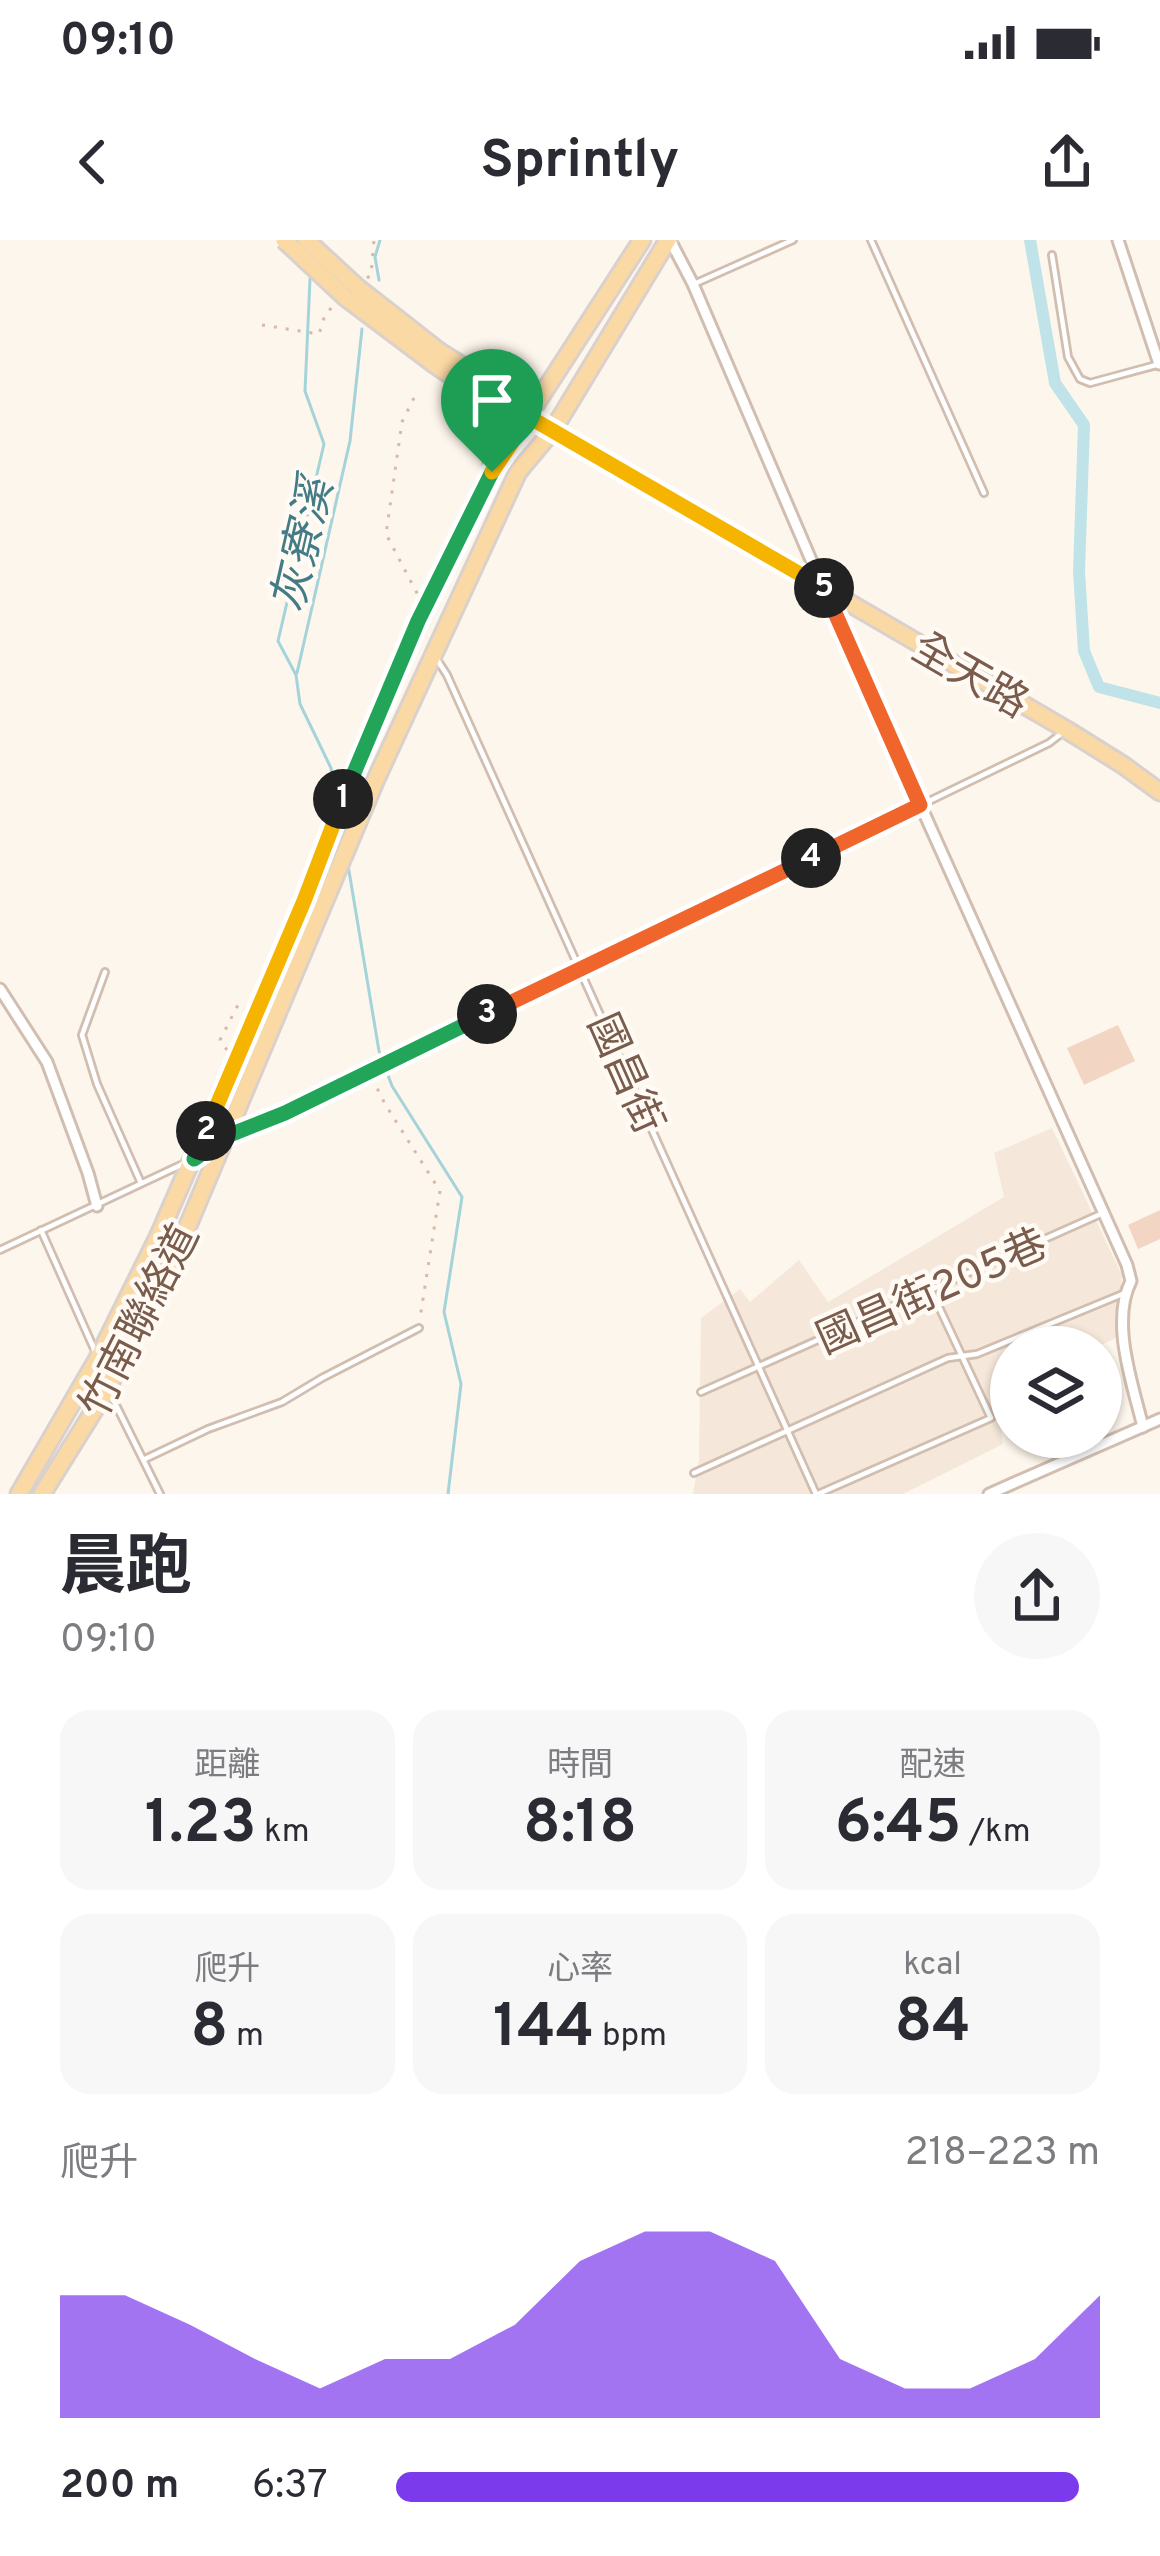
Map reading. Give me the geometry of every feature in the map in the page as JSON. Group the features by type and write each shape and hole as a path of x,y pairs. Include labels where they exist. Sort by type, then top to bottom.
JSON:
{"main road":[{"path":"284,240 345,297 437,358"},
{"path":"306,240 437,358 484,411 492,440 492,472"},
{"name":"竹南聯絡道","path":"19,1494 98,1358 194,1159 424,607 492,472 642,240"},
{"name":"竹南聯絡道","path":"42,1494 107,1388 158,1289 376,777 518,472 553,430 669,240"},
{"name":"全天路","path":"437,358 508,394 529,417 1066,730 1160,792"}],"street":[{"path":"669,240 693,284 823,588 1127,1265 1131,1281 1125,1292 1123,1343 1143,1427"},
{"path":"1118,240 1160,364"},
{"path":"0,988 47,1062 97,1206"},
{"path":"989,1494 1160,1419"}],"lane":[{"path":"693,284 793,240"},
{"path":"871,240 984,493"},
{"path":"1052,255 1068,357 1080,379 1090,383 1160,364"},
{"name":"國昌街","path":"433,654 447,675 817,1494"},
{"path":"0,1250 194,1159 227,1136 285,1113 1049,743 1066,730"},
{"path":"105,973 82,1035 141,1183"},
{"name":"國昌街205巷","path":"701,1392 1103,1214"},
{"path":"41,1230 107,1388 160,1494"},
{"path":"817,1494 992,1418 931,1290"},
{"path":"694,1473 949,1358 977,1354 1125,1292"},
{"path":"145,1459 282,1402 419,1328"}],"path":[{"path":"262,325 315,333"},
{"path":"414,398 402,422 386,534 424,607"},
{"path":"237,1058 220,1040 241,999"},
{"path":"369,1071 440,1191 419,1328"}],"shaded area":[{"path":"1052,1128 1122,1275 1117,1326 990,1326 990,1450 903,1494 693,1494 699,1460 701,1318 740,1289 750,1302 799,1260 828,1302 1004,1197 994,1153"}],"building":[{"path":"1118,1025 1135,1061 1084,1085 1067,1048"},
{"path":"1160,1210 1160,1239 1138,1249 1128,1225"}],"waterway":[{"path":"379,280 375,257 380,240"},
{"path":"1030,240 1055,383 1084,425 1079,571 1084,651 1099,687 1160,703"},
{"name":"灰寮溪","path":"310,279 305,391 324,444 278,641 296,675 300,704 331,768 336,797"},
{"path":"297,673 350,441 362,329"},
{"name":"灰寮溪","path":"348,865 379,1051 392,1086 462,1197 444,1312 461,1384 448,1494"}],"route":[{"path":"529,417 823,588 920,805 285,1113 227,1136 194,1159 418,621 492,472 529,417"}]}
